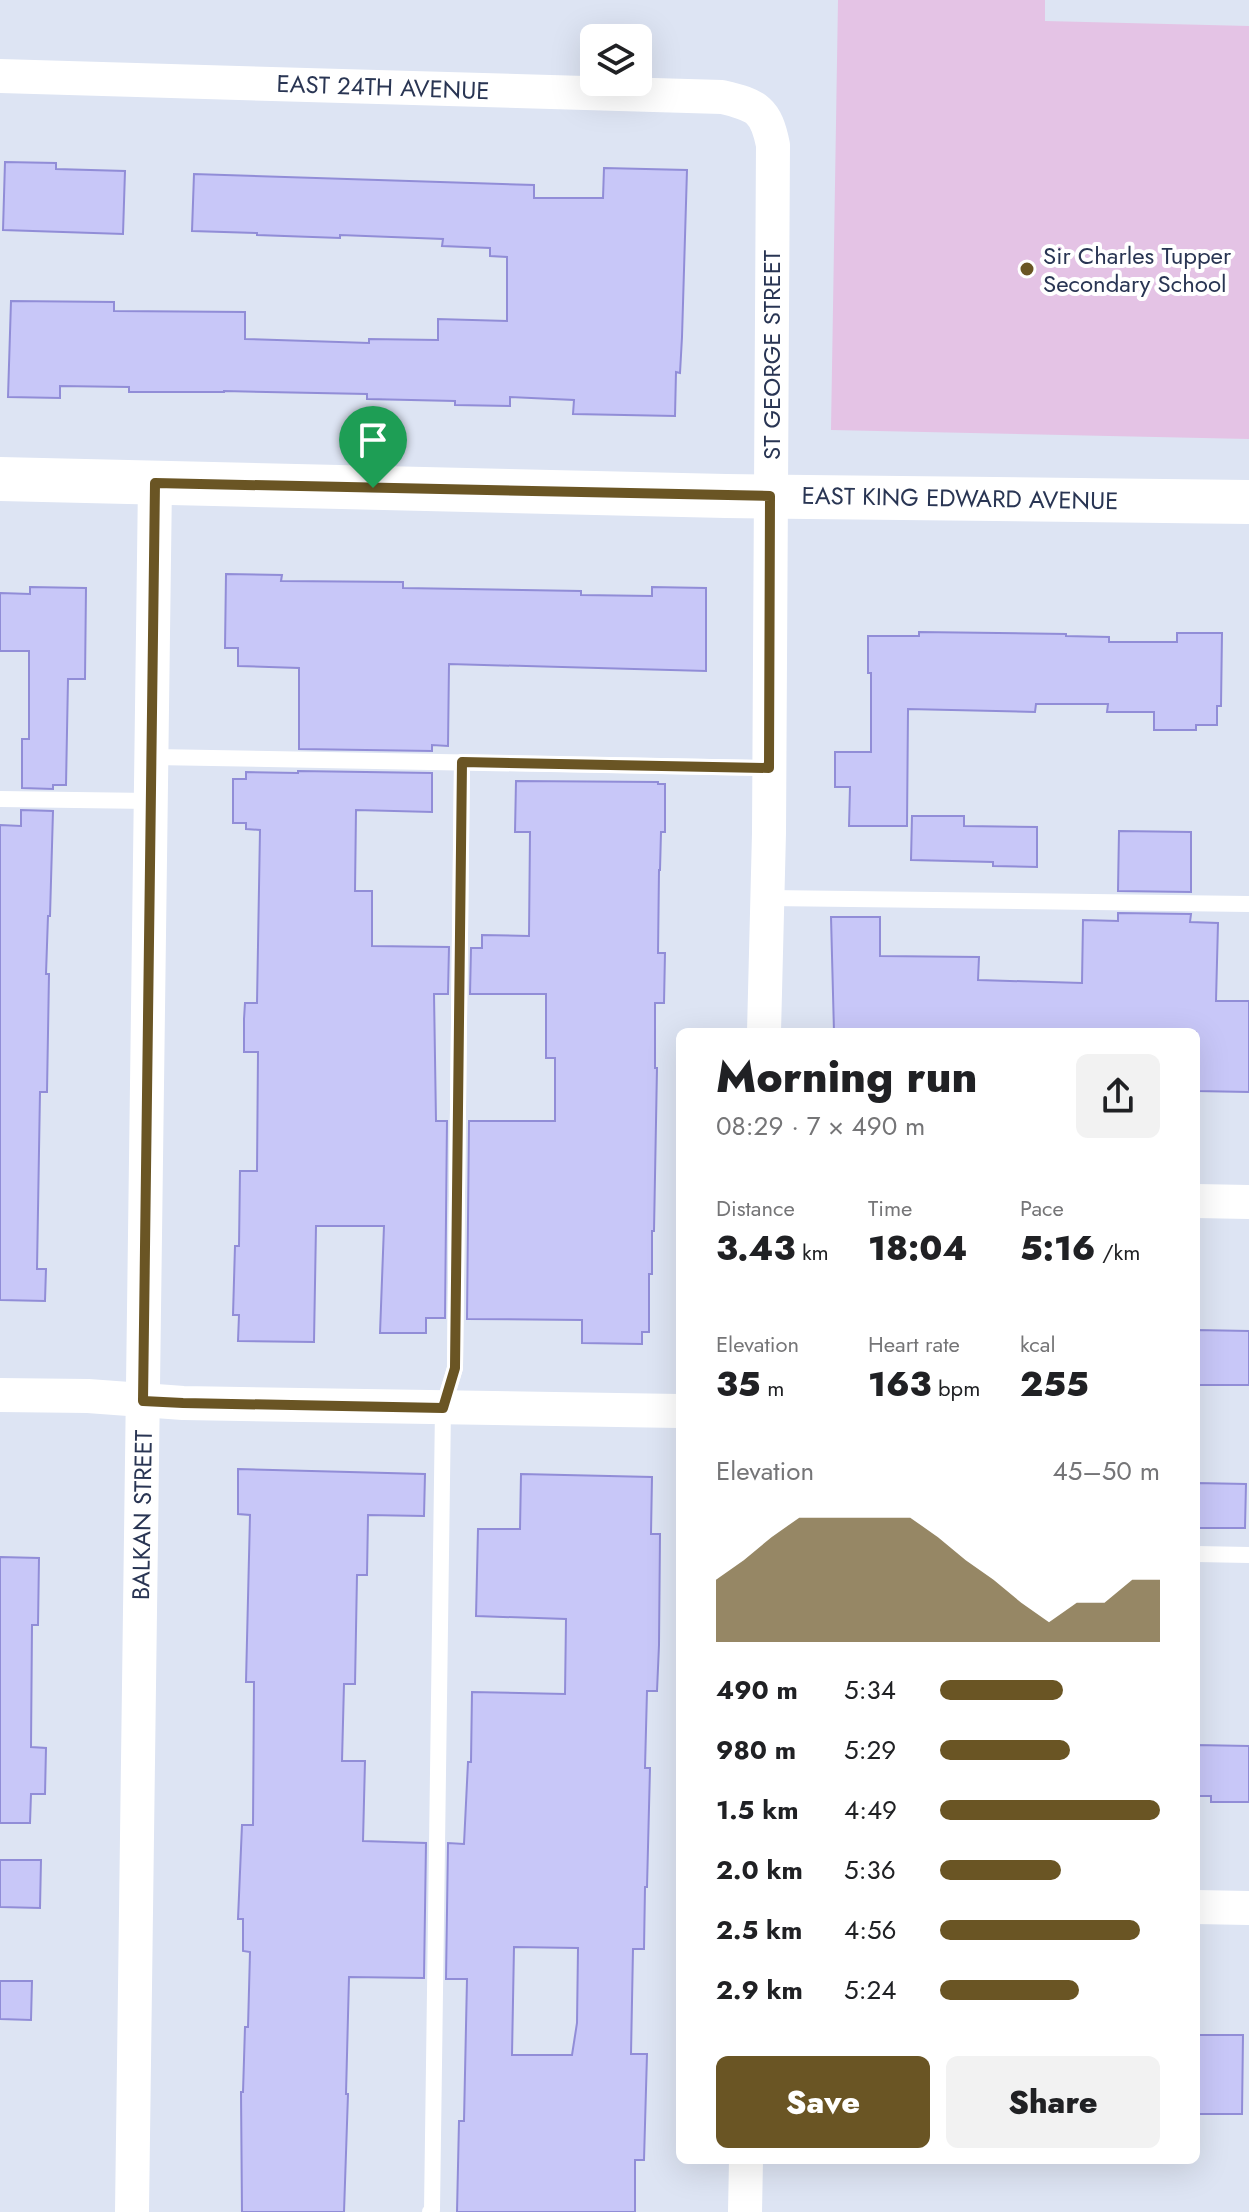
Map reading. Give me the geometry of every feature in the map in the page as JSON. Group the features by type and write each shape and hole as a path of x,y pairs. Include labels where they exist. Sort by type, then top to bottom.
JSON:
{"main road":[{"name":"EAST KING EDWARD AVENUE","path":"0,479 770,496 1249,502"}],"street":[{"name":"EAST 24TH AVENUE","path":"0,76 722,97 746,103 762,112"},
{"name":"ST GEORGE STREET","path":"762,112 773,145 768,898 764,1028"},
{"name":"BALKAN STREET","path":"132,2212 155,483"},
{"path":"1200,1201 1249,1202"},
{"path":"0,1395 88,1396 198,1404 676,1411"},
{"path":"1200,1907 1249,1908"},
{"path":"745,2212 746,2164"}],"lane":[{"path":"153,757 769,768"},
{"path":"430,2212 433,2194 443,1408 455,1368 462,762"},
{"path":"0,799 151,801"},
{"path":"768,898 1249,904"},
{"path":"1200,1554 1249,1555"}],"shaded area":[{"name":"Sir Charles Tupper Secondary School","path":"838,0 1045,0 1045,21 1249,26 1249,439 831,430"}],"building":[{"path":"5,162 56,163 56,169 125,171 123,234 3,230"},
{"path":"604,168 687,170 682,337 680,373 676,372 675,416 573,414 574,400 510,397 510,406 455,405 455,401 367,399 367,394 129,392 129,387 60,386 60,398 8,397 11,301 114,302 114,311 245,312 245,339 369,343 369,339 438,340 438,319 507,321 507,257 490,256 490,248 442,246 443,239 192,231 194,174 534,185 534,198 603,198"},
{"path":"226,574 282,575 281,581 403,582 403,588 581,591 581,595 652,596 652,587 706,588 706,671 449,664 448,746 432,745 432,751 299,749 299,668 238,666 238,648 225,648"},
{"path":"30,587 86,588 85,679 68,679 66,785 53,785 53,789 22,788 22,739 29,739 29,651 0,651 0,593 30,594"},
{"path":"919,632 1066,634 1109,637 1109,642 1177,642 1177,633 1222,633 1221,706 1217,706 1217,725 1196,725 1196,730 1154,730 1154,712 1107,712 1108,704 1036,704 1035,712 908,709 907,826 849,826 850,787 835,787 835,752 871,752 868,636 919,636"},
{"path":"246,772 432,773 432,812 356,810 355,891 372,891 372,946 449,947 448,994 434,994 436,1121 447,1121 445,1318 426,1318 426,1333 380,1333 384,1226 316,1226 314,1342 238,1341 239,1315 233,1315 235,1246 239,1246 240,1171 257,1171 258,1052 244,1052 244,1019 245,1003 257,1003 260,830 246,829 246,823 233,823 233,779 246,779"},
{"path":"516,781 665,784 665,832 661,832 659,870 658,953 665,953 664,1003 655,1003 654,1231 652,1274 649,1274 649,1332 642,1332 642,1344 582,1343 582,1320 467,1319 469,1121 555,1121 555,1058 546,1058 546,994 470,994 471,948 482,948 482,935 529,936 530,832 515,832"},
{"path":"21,810 53,811 46,974 49,974 47,1092 40,1092 37,1269 46,1269 45,1301 0,1300 0,825 21,826"},
{"path":"912,816 964,816 964,826 1037,827 1037,867 993,866 993,862 911,860"},
{"path":"1119,831 1191,832 1191,892 1118,891"},
{"path":"1118,913 1191,914 1190,922 1218,923 1216,1001 1249,1001 1249,1092 1200,1091 1200,1028 834,1028 831,917 880,917 880,956 979,957 978,980 1082,983 1083,920 1118,921"},
{"path":"1200,1330 1249,1331 1249,1385 1200,1385"},
{"path":"238,1469 425,1474 424,1516 368,1515 367,1575 357,1575 355,1684 344,1684 342,1761 365,1761 363,1841 426,1843 424,1978 349,1977 344,2212 242,2212 241,2092 245,2027 248,2027 250,1952 243,1951 243,1919 238,1919 242,1825 253,1825 254,1682 246,1682 250,1515 238,1514"},
{"path":"521,1474 652,1477 651,1534 660,1534 659,1645 657,1691 647,1691 645,1768 650,1768 644,1949 633,1949 631,2054 647,2054 644,2160 635,2160 635,2212 457,2212 459,2121 464,2121 467,1979 446,1979 448,1843 464,1844 468,1762 471,1762 472,1692 565,1694 566,1619 476,1616 478,1529 520,1529","holes":["514,1947 578,1948 577,2023 572,2055 512,2055"]},
{"path":"1200,1483 1246,1484 1245,1528 1200,1528"},
{"path":"0,1557 39,1558 38,1625 32,1625 31,1747 46,1748 45,1794 31,1794 30,1823 0,1823"},
{"path":"1200,1745 1249,1746 1249,1802 1211,1802 1211,1796 1200,1796"},
{"path":"0,1860 41,1860 40,1908 0,1907"},
{"path":"0,1981 32,1981 31,2020 0,2019"},
{"path":"1200,2035 1243,2035 1242,2114 1200,2114"}],"place":[{"name":"Sir Charles Tupper Secondary School","path":"1027,269"}],"route":[{"path":"155,483 373,488 770,496 769,768 462,762 455,1368 443,1408 143,1401 155,483"}]}
